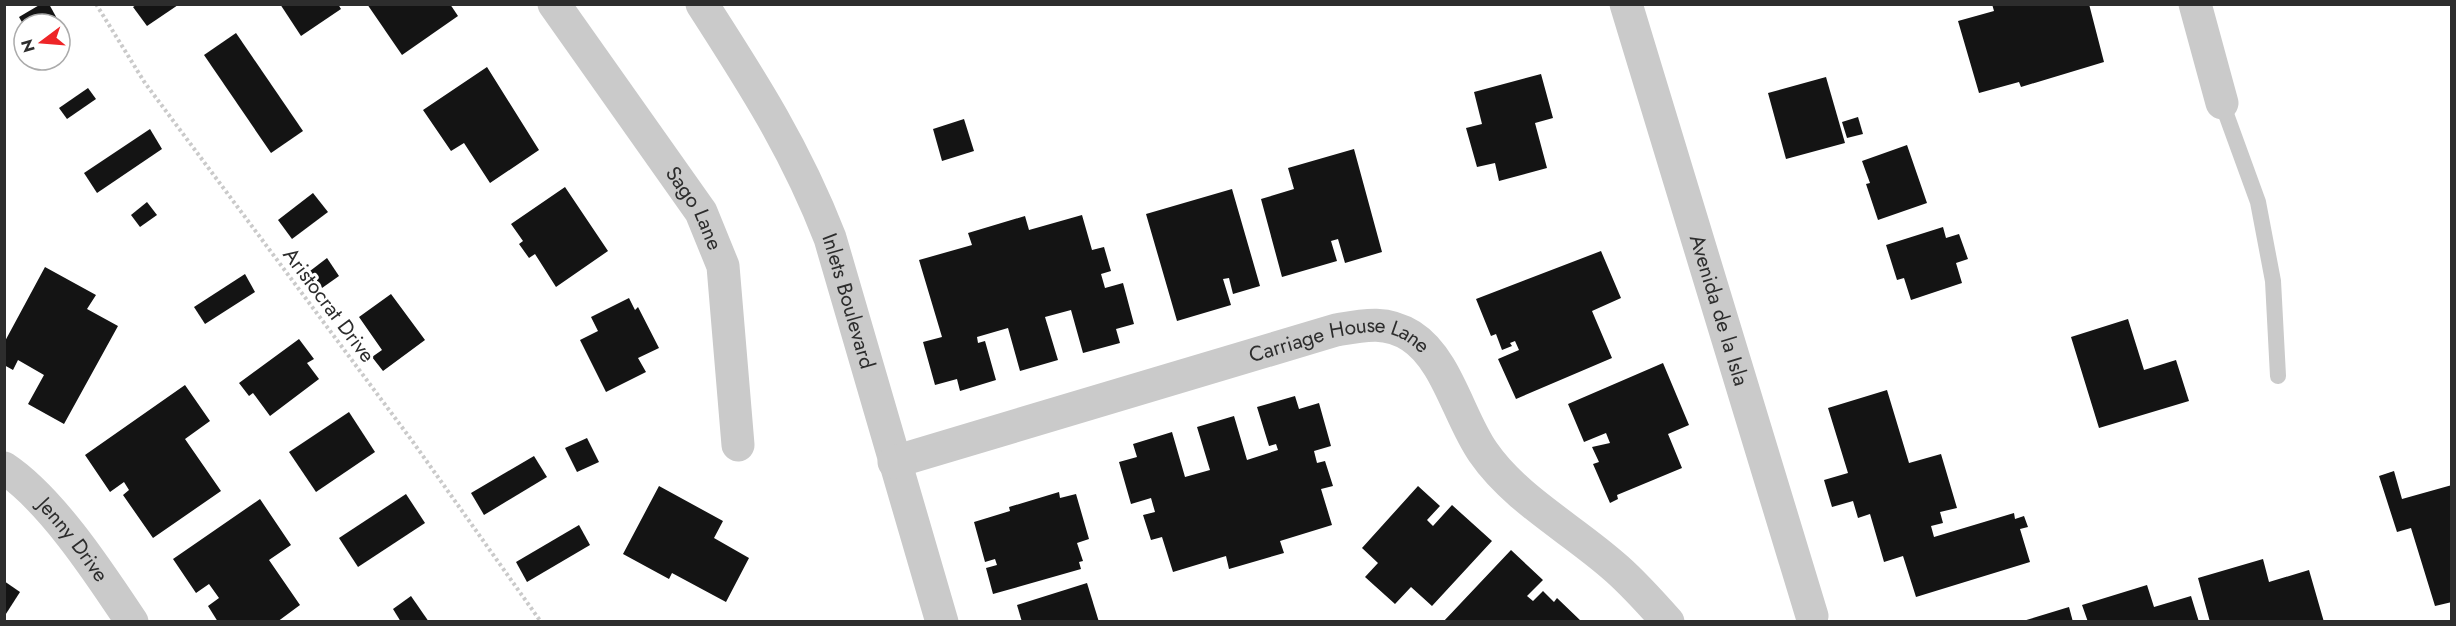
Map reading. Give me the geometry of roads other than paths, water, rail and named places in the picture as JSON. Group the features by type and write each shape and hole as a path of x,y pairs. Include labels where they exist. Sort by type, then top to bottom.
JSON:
{"street":[{"name":"Sago Lane","path":"554,4 701,212 720,253 738,445"},
{"name":"Inlets Boulevard","path":"702,4 772,113 814,198 830,238 942,621"},
{"name":"Avenida de la Isla","path":"1626,4 1812,616"},
{"path":"2195,4 2222,103"},
{"name":"Carriage House Lane","path":"894,462 1336,330 1379,324 1394,327 1413,337 1427,350 1483,452 1498,469 1517,488 1618,569 1668,621"},
{"name":"Jenny Drive","path":"4,468 39,498 90,560 132,621"}],"lane":[{"path":"2222,103 2258,202 2273,281 2278,376"}]}
